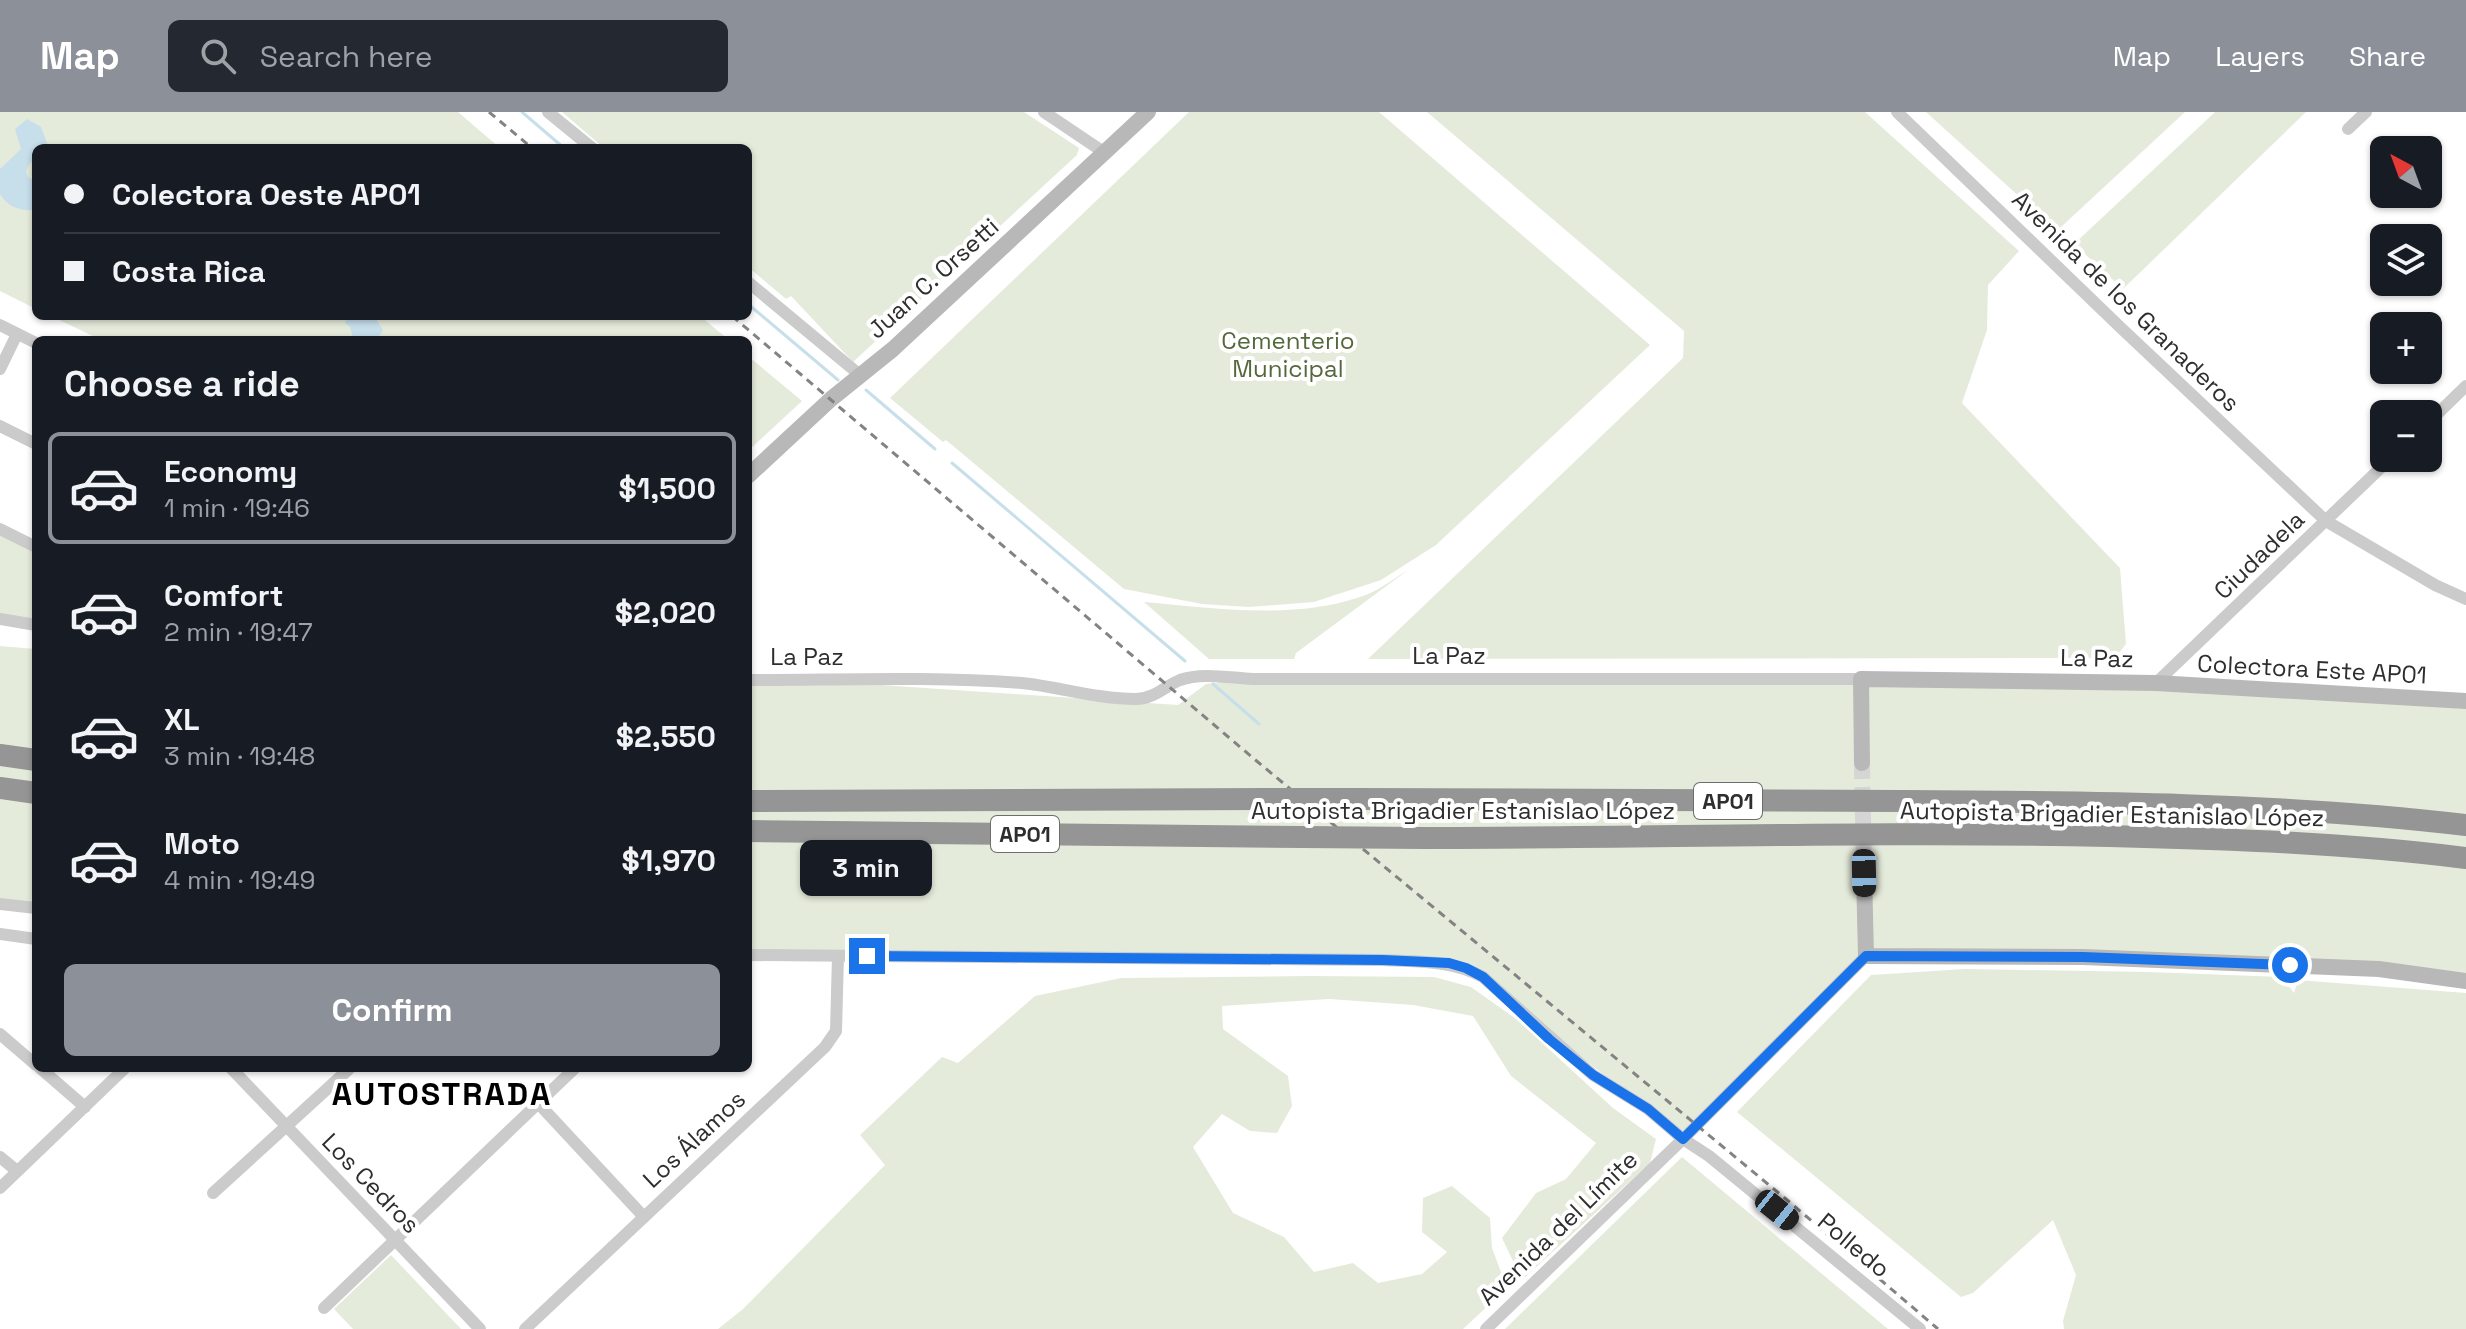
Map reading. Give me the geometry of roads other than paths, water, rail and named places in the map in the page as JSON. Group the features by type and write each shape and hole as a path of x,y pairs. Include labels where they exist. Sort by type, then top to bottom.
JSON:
{"highway":[{"path":"0,755 32,759"},
{"path":"0,788 32,792"},
{"name":"Autopista Brigadier Estanislao López","path":"752,801 1357,799 2030,802 2228,808 2466,825"},
{"name":"Autopista Brigadier Estanislao López","path":"752,831 1424,838 1996,834 2230,839 2414,851 2466,858"}],"street":[{"path":"548,112 587,144"},
{"path":"1044,112 1105,153"},
{"name":"Juan C. Orsetti","path":"752,472 831,399 893,349 1148,112"},
{"name":"Avenida de los Granaderos","path":"1897,112 2326,521 2435,585 2466,599"},
{"path":"2348,129 2366,112"},
{"path":"752,285 860,375"},
{"path":"0,325 32,341"},
{"path":"0,369 17,334"},
{"path":"2442,409 2466,386"},
{"path":"0,426 32,442"},
{"name":"Ciudadela","path":"2156,683 2377,472"},
{"path":"0,529 32,545"},
{"path":"0,619 32,624"},
{"name":"La Paz","path":"752,680 967,680 1139,699 1148,698 1180,680 1196,676 1253,679 1861,679 2156,683"},
{"path":"1861,679 1862,763"},
{"name":"Colectora Este AP01","path":"2156,683 2466,701"},
{"path":"1864,873 1866,956 2083,957 2364,968 2466,981"},
{"path":"0,904 32,908"},
{"path":"0,934 32,938"},
{"name":"Polledo","path":"752,955 1383,960 1449,963 1466,968 1483,977 1593,1075 1648,1109 1757,1193 1920,1329"},
{"name":"Los Álamos","path":"525,1329 825,1047 836,1031 838,956"},
{"name":"Avenida del Límite","path":"1486,1329 1683,1139 1866,956"},
{"path":"0,1034 32,1061"},
{"path":"45,1072 85,1107"},
{"path":"0,1188 121,1072"},
{"name":"Los Cedros","path":"235,1072 480,1329"},
{"path":"213,1193 346,1072"},
{"path":"324,1308 571,1072"},
{"path":"538,1103 644,1217"},
{"path":"0,1157 17,1171"}],"water":[{"path":"27,119 41,127 47,144 32,144 32,162 26,171 32,179 32,210 15,208 0,194 0,169 21,149 15,129"},
{"path":"346,320 377,320 383,330 379,336 352,336"}],"waterway":[{"path":"522,112 559,144"},
{"path":"752,307 838,380"},
{"path":"866,390 935,449"},
{"path":"952,463 1185,661"},
{"path":"1213,684 1259,724"}],"tunnel":[{"path":"1862,763 1864,873"}],"railway":[{"path":"489,112 527,144"},
{"path":"737,320 1259,763 1786,1199 1938,1329"}],"district":[{"name":"AUTOSTRADA","path":"442,1094"}],"park label":[{"name":"Cementerio Municipal","path":"1288,354"}]}
